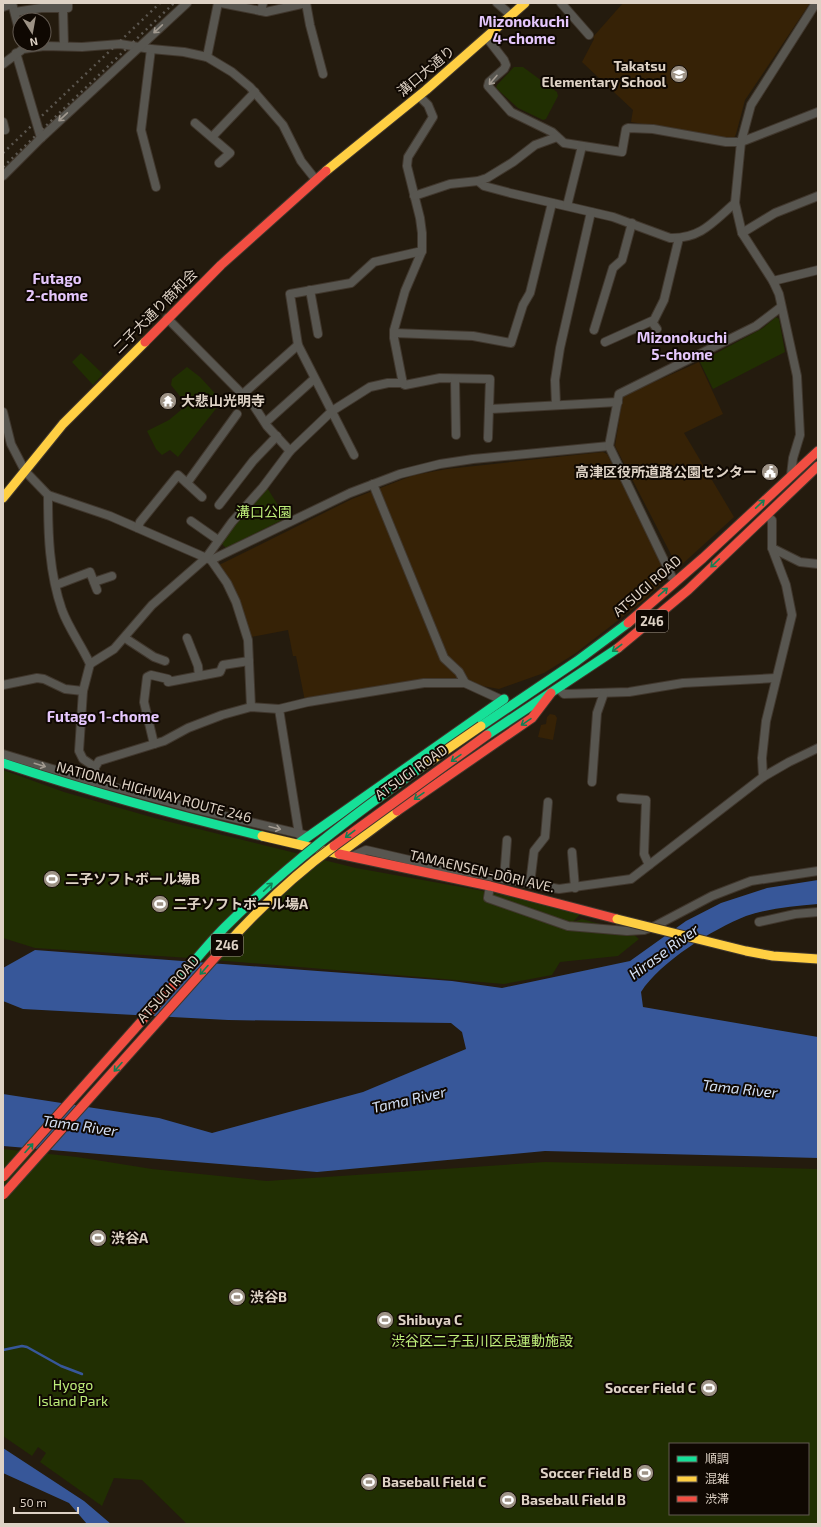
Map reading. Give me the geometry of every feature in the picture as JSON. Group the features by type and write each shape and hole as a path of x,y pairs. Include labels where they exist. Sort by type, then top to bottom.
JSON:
{"main road":[{"name":"溝口大通り","path":"343,158 419,96 487,38 525,3"},
{"name":"二子大通り商和会","path":"3,498 63,424 167,318 221,265 316,180 343,158"},
{"name":"ATSUGI ROAD","path":"3,1177 225,927 299,859 359,811 542,683 589,652 631,620 676,581 818,451"},
{"name":"ATSUGI ROAD","path":"3,1195 236,934 316,859 487,735 595,664 642,629 676,601 818,466"},
{"name":"246","path":"299,838 309,836 502,700 513,693 542,683"},
{"name":"246","path":"339,854 376,826 532,718 555,690"},
{"name":"NATIONAL HIGHWAY ROUTE 246","path":"3,763 75,787 194,820 299,838 339,854"},
{"name":"TAMAENSEN-DŌRI AVE.","path":"339,854 490,886 746,951 773,956 818,959"}],"street":[{"path":"3,7 12,3 15,12 66,5 64,46"},
{"path":"3,176 41,138 187,3"},
{"path":"207,57 219,3 262,7 277,11 287,6 306,3 310,25 323,74"},
{"path":"497,3 511,15"},
{"path":"561,3 590,36"},
{"path":"791,476 793,458 800,435 797,376 779,294 773,280 742,233 735,202 741,142 751,105 816,3"},
{"path":"487,38 504,60 506,65 504,69 489,82 488,86 491,91 511,112 552,132 564,143 622,152 626,129 628,128 653,129 726,142 741,142 818,112"},
{"path":"52,46 82,47 120,44 151,50 184,52 207,57 241,78 255,92 283,125 301,161 316,180"},
{"path":"151,50 141,130 156,186"},
{"path":"3,64 17,52"},
{"path":"21,52 41,138"},
{"path":"212,137 255,92"},
{"path":"403,383 394,333 405,291 422,252 422,233 407,166 408,157 434,117 428,105 419,96"},
{"path":"195,123 230,153 219,163"},
{"path":"414,196 450,184 478,181 487,178 513,162 535,145 557,137"},
{"path":"567,206 582,146"},
{"path":"478,181 484,186 632,223 670,238 679,238 703,230 712,225 735,202"},
{"path":"742,233 775,213 818,196"},
{"path":"394,333 473,336 511,343 523,305 530,293 552,203"},
{"path":"556,405 555,380 560,348 591,212"},
{"path":"594,330 613,268 622,260 632,223"},
{"path":"605,342 654,325 664,300 679,238"},
{"path":"354,456 298,345 290,294 351,283 374,262 422,252"},
{"path":"773,280 818,270"},
{"path":"310,290 318,334"},
{"path":"676,581 672,577 609,446 619,394 756,326 781,307"},
{"path":"167,318 243,394 290,451"},
{"path":"243,394 298,345"},
{"path":"209,559 218,540 263,487 290,451 332,410 370,387 388,383 403,383 405,385 440,378 490,379 488,438"},
{"path":"266,422 314,379"},
{"path":"455,379 456,435"},
{"path":"490,409 618,402"},
{"path":"3,412 11,444 25,471 48,495 85,506 209,559 226,583 236,602 248,640 251,707"},
{"path":"187,483 237,414"},
{"path":"219,505 253,461 277,436"},
{"path":"90,664 110,652 125,638 152,605 209,559 350,493 400,474 440,464 609,446"},
{"path":"138,528 140,522 178,475 202,497"},
{"path":"373,484 444,658 459,672 465,683"},
{"path":"48,495 49,555 62,611 90,664 84,691 79,751 83,758 95,767"},
{"path":"763,777 762,758 766,721 792,615 786,585 772,548 772,520 766,515"},
{"path":"191,521 218,540"},
{"path":"772,548 800,562 818,564"},
{"path":"56,585 90,572 96,586 112,576"},
{"path":"125,638 154,657 164,661"},
{"path":"187,638 198,666 199,676"},
{"path":"154,744 144,702 147,677 151,675 165,678 168,679 168,682 220,672 223,665 249,661"},
{"path":"3,685 37,678 44,679 65,689 84,691"},
{"path":"555,690 564,694 629,692 683,683 776,678"},
{"path":"95,782 95,767 99,761 154,744 216,717 251,707 279,709 308,702 424,683 465,683 502,700"},
{"path":"592,782 597,713 604,693"},
{"path":"3,754 95,782 299,838 279,709"},
{"path":"352,856 366,850 559,889 575,888 631,879 763,777 788,762 818,748"},
{"path":"621,798 646,800 644,854 649,865"},
{"path":"530,884 534,851 545,837 548,802"},
{"path":"504,879 508,840"},
{"path":"572,852 575,888"},
{"path":"490,886 488,898 568,926 627,931 644,930 655,926 712,896 752,881 818,870"},
{"path":"759,922 795,914 818,912"}],"shaded area":[{"name":"Takatsu Elementary School","path":"623,3 810,3 745,100 736,134 734,138 729,138 631,122 633,110 582,62 594,39 593,37"},
{"path":"699,362 723,414 684,433 734,517 678,568 615,446 623,396"},
{"path":"603,452 607,454 670,575 643,601 576,653 544,673 499,689 477,685 472,681 455,681 305,701 296,656 293,656 288,630 251,637 243,611 219,565 352,499 414,475 447,469"},
{"path":"550,714 555,715 557,718 553,740 538,737 541,725 546,724 547,717"}],"green space":[{"path":"514,67 523,67 557,92 558,96 546,119 543,120 518,108 496,88"},
{"path":"776,317 779,319 785,352 713,389 700,362 763,328"},
{"path":"81,353 103,374 93,385 72,362"},
{"path":"187,367 200,377 222,401 178,457 170,450 162,455 156,449 147,431 169,420 187,405 171,385 172,379"},
{"name":"溝口公園","path":"266,486 286,518 226,548 219,541"},
{"path":"3,770 64,792 158,819 356,868 478,890 582,912 573,922 582,919 632,933 639,939 618,956 560,962 552,975 504,984 190,958 35,948 3,938"},
{"path":"3,1149 77,1157 152,1169 267,1181 545,1162 818,1169 818,1524 187,1524 142,1480 114,1478 102,1506 40,1462 46,1453 38,1447 32,1456 3,1436"}],"water":[{"path":"818,880 818,904 764,911 746,916 718,929 674,958 661,969 641,992 643,1007 818,1037 818,1158 545,1151 317,1172 3,1146 3,1094 159,1118 212,1133 363,1092 466,1049 462,1032 451,1023 228,1020 23,1009 3,1001 3,968 35,950 452,981 502,988 630,961 686,921 721,903 767,888"},
{"path":"3,1448 84,1501 111,1524 87,1524 69,1503 3,1473"}],"waterway":[{"path":"3,1350 22,1346 27,1347 61,1366 82,1374"}],"railway":[{"path":"3,153 160,3"},
{"path":"3,167 174,3"}],"traffic: fast":[{"path":"481,726 577,661 628,623"},
{"path":"487,735 618,648"},
{"path":"299,843 504,699"},
{"path":"3,763 132,802 262,836"},
{"path":"179,979 219,933 296,862 371,803 423,766"}],"traffic: slow":[{"path":"326,171 426,90 525,3"},
{"path":"3,498 63,424 145,342"},
{"path":"423,766 481,726"},
{"path":"262,836 339,854 397,811"},
{"path":"219,953 274,897 319,857 334,846"},
{"path":"617,919 746,951 773,956 818,959"}],"traffic: jam":[{"path":"145,342 221,265 326,171"},
{"path":"628,623 703,558 818,451"},
{"path":"618,648 688,590 818,466"},
{"path":"397,811 532,718 551,693"},
{"path":"334,846 487,735"},
{"path":"339,854 490,886 617,919"},
{"path":"3,1195 219,953"},
{"path":"3,1177 179,979"}],"place":[{"name":"Takatsu Elementary School","path":"679,74"},
{"name":"大悲山光明寺","path":"168,401"},
{"name":"高津区役所道路公園センター","path":"770,472"},
{"name":"二子ソフトボール場B","path":"52,879"},
{"name":"二子ソフトボール場A","path":"160,904"},
{"name":"渋谷A","path":"98,1238"},
{"name":"渋谷B","path":"237,1297"},
{"name":"Shibuya C","path":"385,1320"},
{"name":"Soccer Field C","path":"709,1388"},
{"name":"Soccer Field B","path":"645,1473"},
{"name":"Baseball Field C","path":"369,1482"},
{"name":"Baseball Field B","path":"508,1500"}],"district":[{"name":"Mizonokuchi 4-chome","path":"524,30"},
{"name":"Futago 2-chome","path":"57,288"},
{"name":"Mizonokuchi 5-chome","path":"682,346"},
{"name":"Futago 1-chome","path":"103,717"}],"water label":[{"name":"Hirase River","path":"664,952"},
{"name":"Tama River","path":"740,1089"},
{"name":"Tama River","path":"409,1100"},
{"name":"Tama River","path":"80,1126"}],"park label":[{"name":"渋谷区二子玉川区民運動施設","path":"482,1341"},
{"name":"Hyogo Island Park","path":"73,1394"}]}
